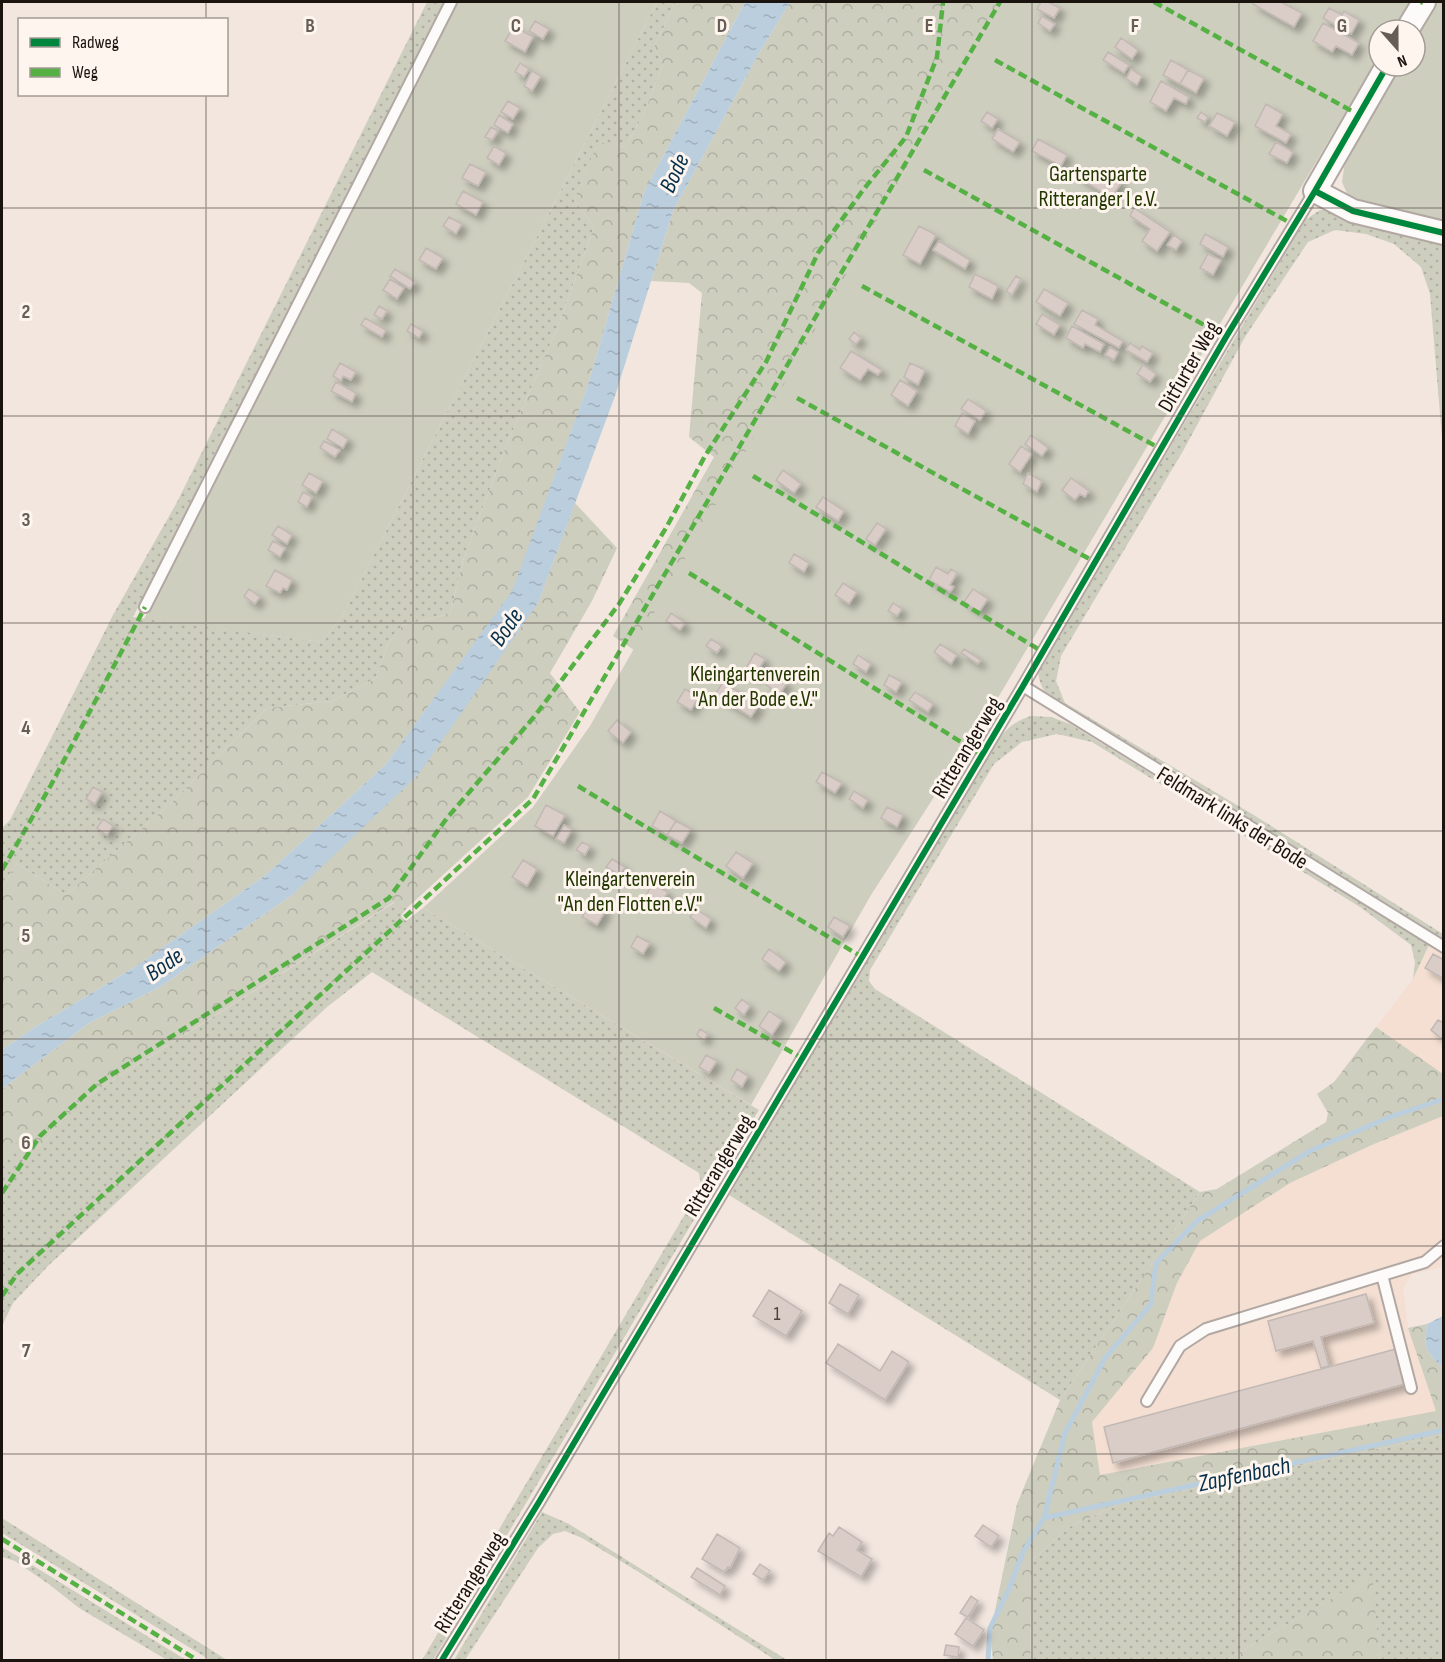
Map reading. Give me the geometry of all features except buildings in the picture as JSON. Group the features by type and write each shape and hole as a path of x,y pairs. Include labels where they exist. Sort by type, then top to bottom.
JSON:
{"street":[{"path":"1414,18 1424,2"},
{"name":"Ditfurter Weg","path":"1315,191 1380,78"},
{"path":"1315,191 1353,211 1443,233"}],"lane":[{"path":"145,607 451,2"},
{"name":"Ditfurter Weg","path":"1023,686 1226,337 1315,191"},
{"name":"Feldmark links der Bode","path":"1023,686 1443,947"},
{"name":"Ritterangerweg","path":"442,1660 539,1502 1023,686"},
{"path":"1425,1262 1443,1246"},
{"path":"1147,1401 1180,1346 1206,1329 1443,1257"},
{"path":"1382,1275 1410,1388"}],"shaded area":[{"path":"1429,945 1443,953 1443,1074 1376,1027 1413,979"},
{"path":"1443,1116 1443,1267 1412,1274 1403,1289 1408,1328 1436,1411 1100,1475 1092,1421 1153,1348 1177,1283 1200,1241 1290,1183 1374,1144"}],"green space":[{"path":"427,2 445,2 133,617 322,642 342,617 657,2 676,2 654,47 663,64 643,116 625,147 598,143 574,200 594,227 560,321 507,444 464,557 450,614 403,625 388,644 376,678 332,701 267,708 171,803 66,895 16,863 2,889 2,828 10,820 113,615 176,504"},
{"path":"458,2 657,2 342,617 322,642 144,619"},
{"path":"676,2 745,2 644,192 588,385 513,591 386,764 267,874 138,965 32,1029 2,1050 2,889 16,863 66,895 171,803 267,708 332,701 376,678 388,644 403,625 450,614 464,557 507,444 560,321 594,227 574,200 598,142 625,147 643,116 663,64 654,47"},
{"path":"790,2 1001,2 634,650 613,636 714,457 689,437 702,293 689,283 651,281 673,211 758,55"},
{"path":"1001,2 1412,2 1402,18 1367,18 1367,76 999,696 871,895 751,1105 423,908 533,807 590,726"},
{"path":"1436,2 1443,2 1443,224 1384,211 1349,198 1342,182 1345,161 1392,78 1427,78 1427,18"},
{"path":"1320,210 1331,210 1443,242 1443,450 1430,294 1421,267 1394,244 1366,234 1335,230 1308,242 1245,337 1183,451 1061,656 1056,681 1065,703 1252,814 1443,934 1443,940 1061,706 1045,691 1040,682 1038,670 1305,220"},
{"path":"575,503 617,548 592,601 550,673 580,712 528,797 407,908 394,902 80,1101 40,1146 20,1138 2,1160 2,1089 89,1023 160,987 292,895 538,603"},
{"path":"1031,716 1051,717 1070,724 1429,945 1413,979 1415,962 1411,945 1360,907 1092,742 1057,734 1022,742 994,764 870,970 869,981 875,989 1200,1192 1060,1400 729,1195 987,757 1000,737 1010,727"},
{"path":"395,902 407,908 401,916 406,921 423,908 759,1110 433,1660 422,1660 701,1187 699,1173 372,972 327,1007 49,1265 13,1303 2,1326 2,1160 20,1137 40,1146 80,1101"},
{"path":"1376,1027 1443,1074 1443,1116 1374,1144 1290,1183 1200,1241 1177,1283 1153,1348 1092,1422 1100,1475 1436,1411 1408,1328 1427,1324 1427,1349 1443,1368 1443,1435 1120,1504 1069,1527 1032,1560 1030,1660 993,1660 990,1635 1017,1504 1060,1400 1200,1192 1217,1189 1326,1122 1328,1113 1317,1094 1334,1082"},
{"path":"1443,1435 1443,1660 1380,1660 1371,1576 1226,1660 1030,1660 1032,1560 1069,1527 1120,1504"},
{"path":"542,1512 569,1524 787,1660 775,1660 634,1569 582,1538 565,1531 553,1534 538,1548 465,1660 454,1660"},
{"path":"2,1518 227,1660 210,1660 2,1533"},
{"path":"2,1547 186,1660 167,1660 79,1608 15,1561 2,1557"},
{"path":"1372,1575 1380,1660 1226,1660"}],"water":[{"name":"Bode","path":"745,2 790,2 758,55 673,211 615,396 538,603 418,775 292,895 160,987 89,1023 2,1089 2,1050 32,1029 138,965 267,874 386,764 512,591 588,385 644,192"},
{"path":"1443,1316 1443,1368 1429,1353 1426,1339 1427,1324"}],"waterway":[{"path":"988,1660 990,1628 1009,1589 1023,1552 1044,1518 1065,1433 1105,1358 1151,1304 1156,1263 1197,1221 1310,1151 1390,1117 1444,1099"},
{"name":"Zapfenbach","path":"1044,1518 1444,1430"}],"marked path":[{"path":"2,1193 40,1136 97,1084 389,898 447,818 534,717 619,604 666,528 705,456 766,362 818,253 863,190 906,137 937,57 943,2"},
{"path":"2,1296 17,1274 533,799 1000,2"},
{"path":"1154,2 1359,115"},
{"path":"995,60 1294,225"},
{"path":"924,170 1226,337"},
{"path":"862,286 1161,449"},
{"path":"797,398 1095,562"},
{"path":"753,476 1043,652"},
{"path":"689,573 982,755"},
{"path":"2,870 51,785 145,607"},
{"path":"578,786 862,957"},
{"path":"714,1008 802,1058"},
{"path":"2,1539 197,1660"}],"cycle path":[{"path":"442,1660 539,1502 1023,686 1380,78"},
{"path":"1315,191 1353,211 1444,233"}],"park label":[{"name":"Gartensparte Ritteranger I e.V.","path":"1098,186"},
{"name":"Kleingartenverein \"An der Bode e.V.\"","path":"755,686"},
{"name":"Kleingartenverein \"An den Flotten e.V.\"","path":"630,890"}]}
